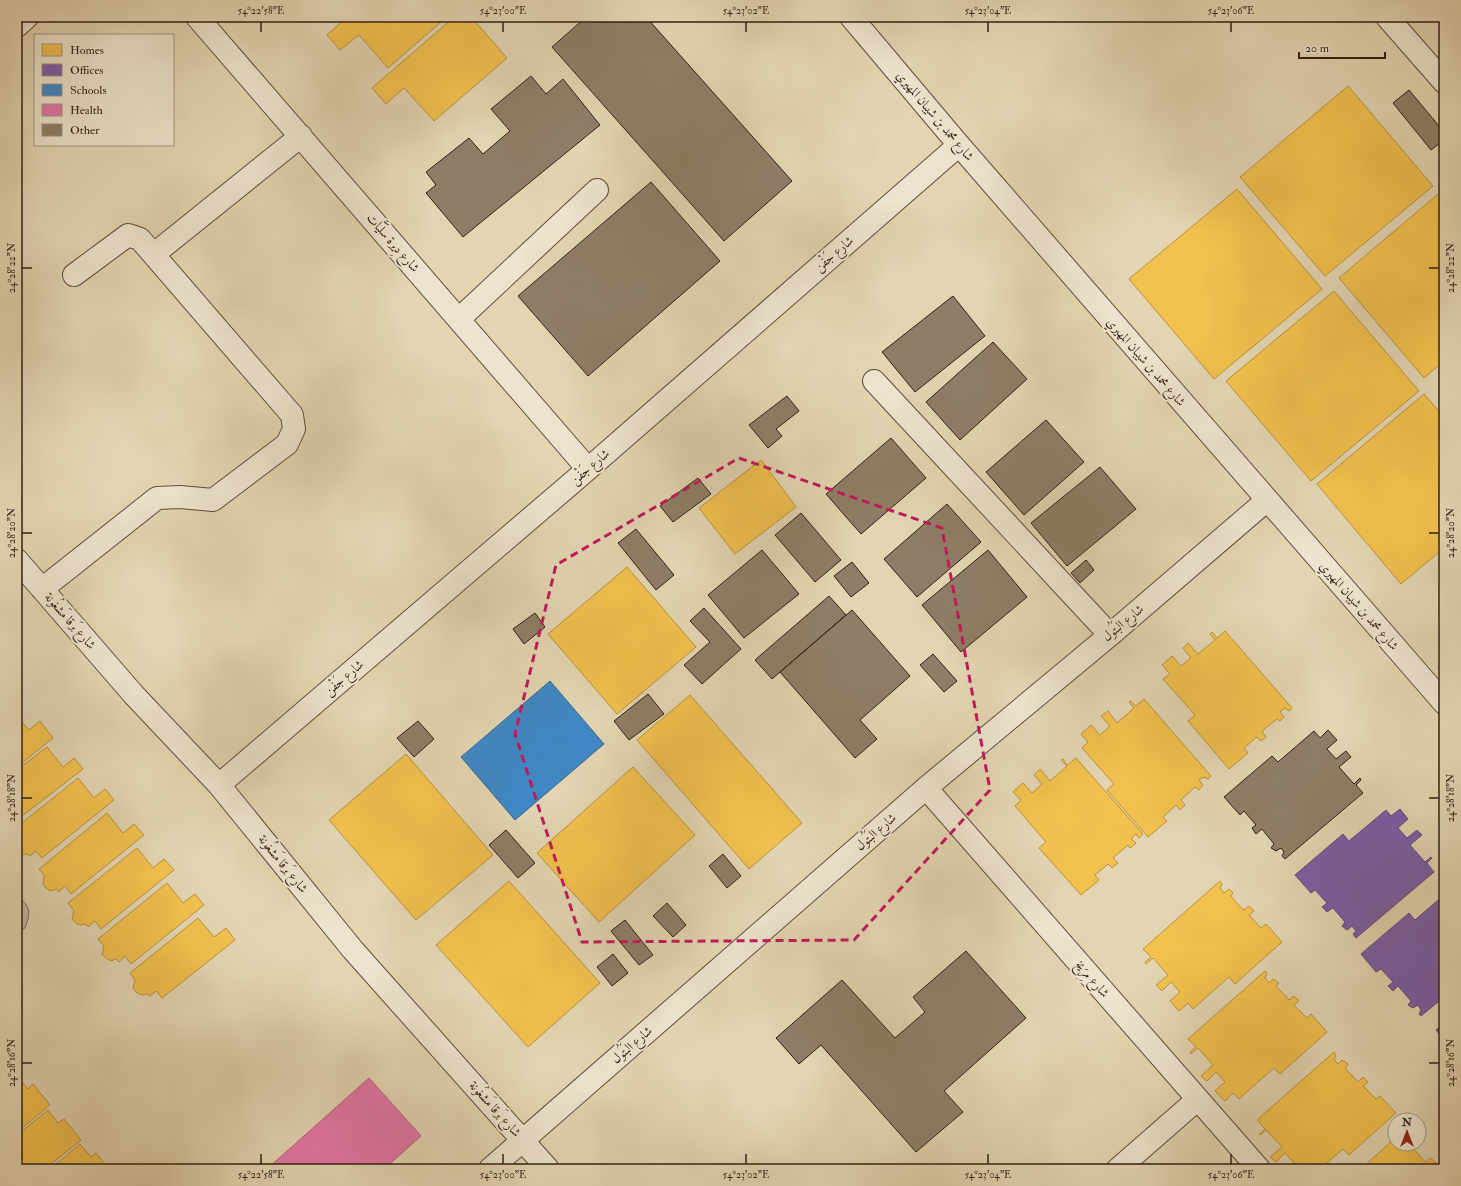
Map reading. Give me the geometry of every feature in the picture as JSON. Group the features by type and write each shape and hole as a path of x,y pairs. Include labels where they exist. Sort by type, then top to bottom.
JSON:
{"street":[{"path":"17,26 27,17"},
{"name":"شارع دِيرة سلَيَّات","path":"197,17 588,469"},
{"name":"شارع محمد بن شيبان المهيري","path":"851,17 959,145 1444,703"},
{"path":"1387,17 1444,82"},
{"path":"154,254 301,136"},
{"name":"شارع جَفْن","path":"218,785 588,469 959,145"},
{"path":"459,319 596,190"},
{"path":"42,589 156,498 180,497 213,500 288,444 294,428 292,415 140,239 128,235 74,275"},
{"path":"874,381 1110,634"},
{"name":"شارع البَتُول","path":"490,1169 926,788 1110,634 1266,500"},
{"name":"شارع بَرقا مَشغُونة","path":"17,560 134,695 218,785 353,950 548,1169"},
{"name":"شارع مِرَيخ","path":"926,788 1259,1169"},
{"path":"1118,1169 1198,1100"}],"highlighted area":[{"path":"739,458 942,528 990,790 854,940 582,942 515,734 556,565"}],"shaded area":[{"path":"17,896 25,903 29,914 25,928 17,932"}],"building: Homes":[{"path":"347,17 447,17 388,68 359,35 340,50 327,35"},
{"path":"454,17 471,17 507,58 434,121 404,88 386,104 372,88"},
{"path":"1348,86 1433,186 1325,276 1240,177"},
{"path":"1237,189 1322,289 1214,379 1129,279"},
{"path":"1444,189 1444,361 1424,378 1339,278"},
{"path":"1334,291 1419,391 1311,481 1226,381"},
{"path":"1424,394 1444,417 1444,548 1401,584 1317,484"},
{"path":"761,460 796,507 735,554 699,508"},
{"path":"627,567 696,647 617,714 548,634"},
{"path":"1225,631 1292,708 1289,711 1285,708 1280,712 1284,717 1280,721 1277,719 1262,731 1266,737 1261,741 1257,737 1244,748 1248,753 1229,769 1188,721 1195,715 1163,679 1170,674 1162,665 1172,656 1181,666 1191,658 1183,648 1188,643 1198,654 1215,640 1210,634 1212,632 1217,638"},
{"path":"690,695 802,823 749,869 637,740"},
{"path":"1144,699 1211,776 1208,779 1204,777 1199,780 1203,785 1199,790 1195,787 1181,800 1185,805 1180,810 1176,805 1163,817 1167,821 1148,837 1107,790 1114,784 1082,748 1088,742 1081,734 1091,725 1100,735 1110,726 1101,716 1108,711 1117,723 1134,708 1129,702 1131,701 1136,706"},
{"path":"17,716 29,730 40,721 53,738 17,767"},
{"path":"47,747 63,767 74,758 83,769 17,820 17,770"},
{"path":"406,754 493,855 416,920 329,820"},
{"path":"1076,758 1143,834 1139,838 1136,834 1131,839 1136,843 1130,848 1128,845 1113,858 1118,863 1112,868 1108,864 1095,875 1099,880 1081,895 1039,848 1046,842 1015,806 1021,800 1013,792 1023,783 1032,793 1042,784 1034,775 1040,769 1050,781 1067,766 1061,760 1063,759 1067,765"},
{"path":"633,767 695,835 599,922 537,853"},
{"path":"78,778 94,798 105,789 114,800 42,858 36,851 30,856 27,854 21,855 17,853 17,827"},
{"path":"107,813 123,833 134,824 144,835 71,894 65,886 59,892 57,889 50,891 46,888 43,884 44,875 39,869"},
{"path":"137,848 153,868 164,859 174,870 101,929 95,921 88,927 86,924 80,925 76,923 72,919 74,911 68,903"},
{"path":"509,881 600,983 528,1047 436,945"},
{"path":"1220,881 1222,884 1220,888 1224,893 1229,889 1233,893 1231,896 1243,910 1249,906 1254,911 1249,915 1261,928 1266,924 1282,942 1235,984 1229,977 1193,1009 1188,1003 1179,1011 1170,1001 1180,992 1171,982 1162,991 1156,985 1168,975 1153,958 1146,964 1145,962 1151,957 1143,949"},
{"path":"167,883 183,903 195,894 204,905 131,964 125,956 119,962 116,959 111,961 106,958 102,954 104,946 98,939"},
{"path":"198,918 214,937 226,928 235,940 162,998 156,991 150,996 147,994 142,995 137,993 133,988 135,980 130,973"},
{"path":"1265,971 1267,974 1265,978 1269,983 1273,979 1279,983 1276,986 1289,1000 1294,996 1299,1001 1294,1005 1307,1018 1311,1014 1327,1032 1280,1074 1274,1068 1239,1099 1233,1093 1225,1101 1215,1091 1225,1082 1216,1072 1207,1081 1201,1076 1213,1065 1198,1048 1191,1054 1190,1052 1196,1047 1188,1039"},
{"path":"1334,1052 1336,1056 1334,1059 1338,1064 1342,1060 1348,1064 1345,1068 1358,1082 1363,1077 1368,1082 1363,1086 1376,1099 1380,1096 1395,1112 1387,1112 1387,1121 1349,1155 1343,1149 1320,1169 1288,1169 1294,1163 1285,1153 1276,1162 1270,1157 1282,1147 1266,1130 1260,1135 1259,1134 1265,1129 1257,1120"},
{"path":"17,1076 28,1089 33,1084 50,1105 17,1132"},
{"path":"48,1110 58,1123 64,1119 81,1140 45,1169 17,1169 17,1135"},
{"path":"80,1144 91,1157 96,1153 109,1169 50,1169"},
{"path":"1387,1145 1387,1152 1416,1152 1425,1162 1431,1158 1436,1163 1431,1166 1434,1169 1361,1169"}],"building: Offices":[{"path":"1400,809 1408,819 1398,828 1407,838 1417,830 1422,835 1410,845 1425,862 1431,857 1432,858 1427,863 1434,872 1356,938 1353,934 1356,931 1352,926 1347,930 1342,926 1345,922 1333,908 1327,912 1322,907 1327,903 1315,890 1311,893 1295,875 1343,834 1349,841 1386,810 1391,816"},
{"path":"1444,895 1444,997 1421,1016 1419,1014 1421,1010 1418,1005 1413,1008 1408,1005 1411,1001 1398,986 1393,991 1388,986 1393,982 1381,969 1376,972 1361,954 1409,913 1415,920"},
{"path":"1444,1023 1444,1040 1436,1030"}],"building: Schools":[{"path":"550,681 604,744 515,820 461,757"}],"building: Health":[{"path":"369,1078 421,1136 384,1169 267,1169"}],"building: Other":[{"path":"586,17 646,17 792,181 724,241 552,47"},
{"path":"531,76 546,94 563,79 600,125 463,237 426,193 436,185 426,172 469,138 483,154 510,131 491,109"},
{"path":"1409,90 1444,132 1444,140 1431,150 1393,103"},
{"path":"651,182 720,261 588,376 518,296"},
{"path":"953,296 985,336 915,392 882,352"},
{"path":"993,342 1027,379 960,440 926,402"},
{"path":"787,396 799,411 776,429 782,436 768,448 749,425"},
{"path":"1046,420 1084,462 1024,515 986,472"},
{"path":"891,438 926,478 861,534 826,494"},
{"path":"1100,467 1136,509 1067,566 1031,523"},
{"path":"698,478 711,494 673,522 660,506"},
{"path":"947,504 981,542 917,597 884,559"},
{"path":"801,513 841,560 815,582 775,535"},
{"path":"636,529 674,575 656,590 618,543"},
{"path":"762,550 799,594 744,638 708,595"},
{"path":"988,550 1027,597 961,652 922,605"},
{"path":"1086,560 1094,570 1080,583 1071,573"},
{"path":"852,562 869,583 851,597 834,576"},
{"path":"829,596 846,615 772,679 755,660"},
{"path":"704,608 741,649 702,684 684,665 710,642 690,621"},
{"path":"852,610 910,676 860,720 877,739 855,758 780,672"},
{"path":"535,613 545,627 524,644 513,629"},
{"path":"933,654 957,681 944,692 920,665"},
{"path":"648,694 664,714 629,740 614,721"},
{"path":"418,721 434,739 414,757 397,738"},
{"path":"1328,730 1337,740 1327,749 1336,759 1346,751 1351,757 1339,767 1354,784 1360,778 1361,780 1356,785 1363,793 1285,859 1282,856 1284,852 1281,848 1276,851 1271,848 1274,844 1262,829 1256,834 1252,828 1256,825 1244,811 1240,815 1224,797 1272,756 1278,762 1314,731 1320,738"},
{"path":"506,830 535,863 518,878 489,845"},
{"path":"723,854 741,876 727,888 709,866"},
{"path":"667,903 686,925 673,937 653,916"},
{"path":"625,920 653,955 639,965 611,931"},
{"path":"966,951 1026,1018 944,1091 963,1112 916,1152 821,1045 799,1064 776,1038 842,980 895,1038 925,1012 913,997"},
{"path":"613,954 628,973 612,986 597,967"}]}
